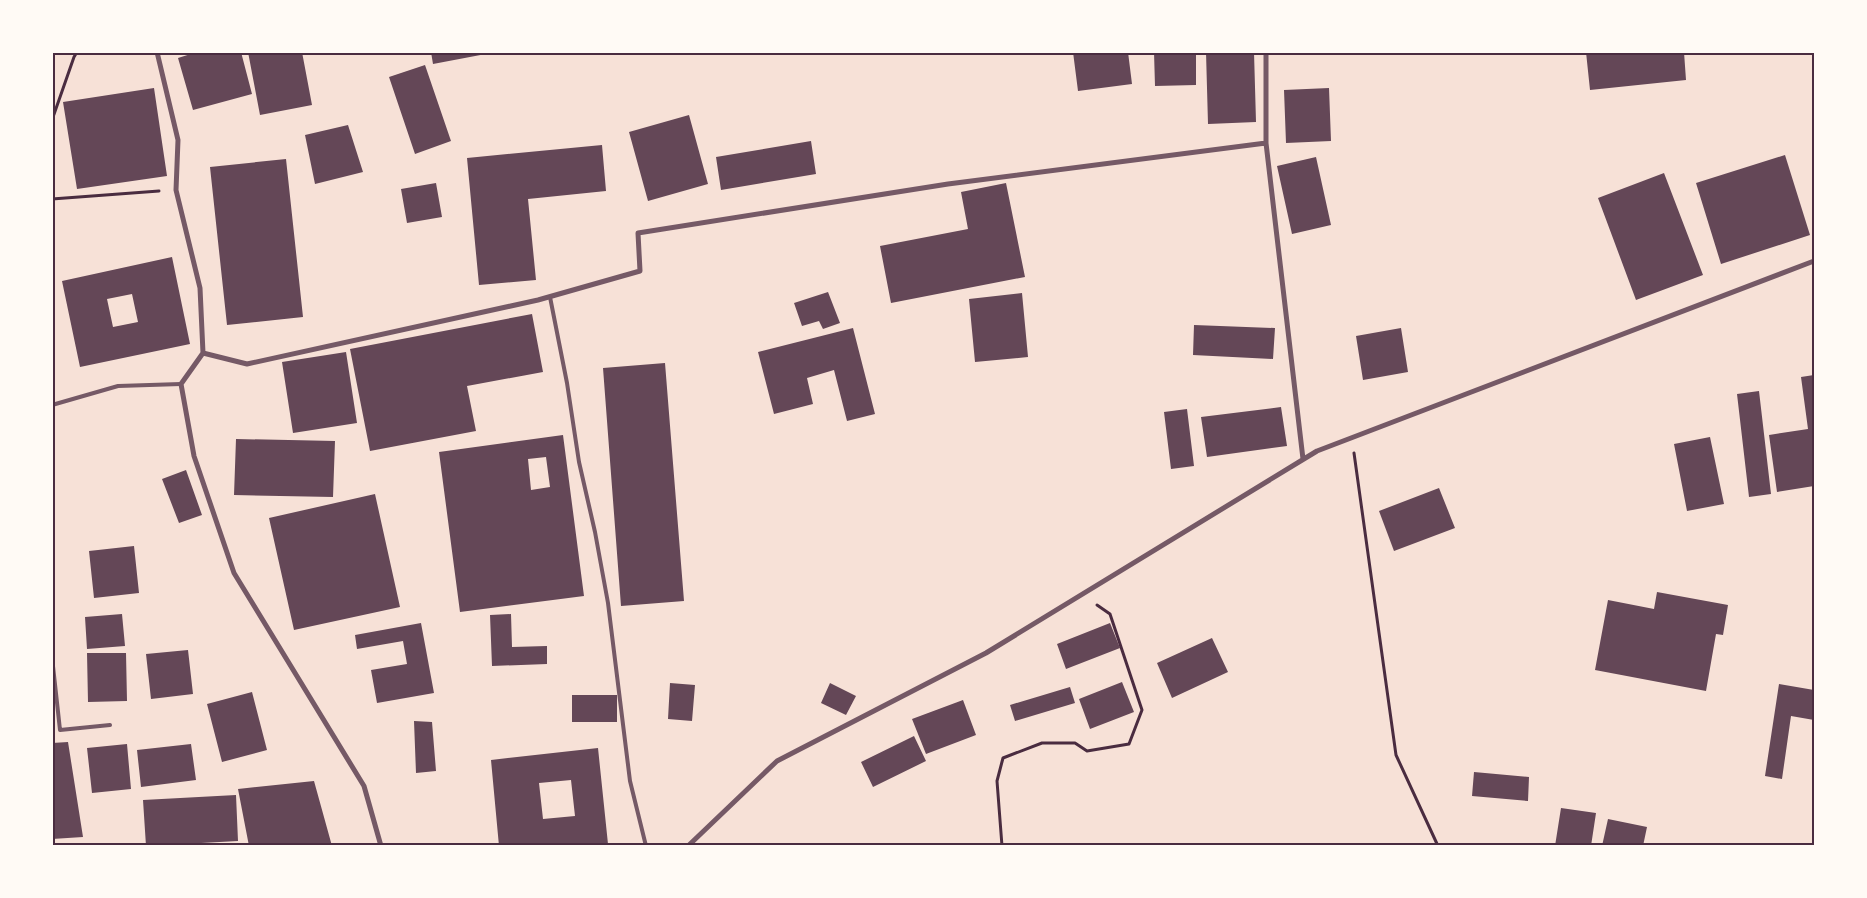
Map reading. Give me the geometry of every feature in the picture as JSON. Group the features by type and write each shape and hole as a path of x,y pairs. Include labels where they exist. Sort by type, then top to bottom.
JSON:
{"street":[{"path":"157,52 178,140 176,190 200,288 203,353 181,384 194,456 234,573 364,786 381,846"},
{"path":"1266,52 1266,143 1303,459"},
{"path":"203,353 247,364 550,297 640,271 638,233 948,184 1266,143"},
{"path":"688,846 777,761 986,653 1317,451 1814,260"}],"lane":[{"path":"550,297 567,383 579,462 595,532 608,603 630,781 646,846"},
{"path":"52,406 118,386 181,384"},
{"path":"52,657 60,730 110,725"}],"path":[{"path":"52,120 77,52"},
{"path":"52,199 176,190"},
{"path":"1352,438 1396,755 1438,846"},
{"path":"1002,846 997,781 1003,758 1042,743 1075,742 1087,751 1129,744 1142,710 1110,614 1083,594"}],"building":[{"path":"197,52 241,52 252,94 193,110 178,58"},
{"path":"248,52 302,52 312,105 260,115"},
{"path":"431,52 491,52 491,53 433,64"},
{"path":"1073,52 1128,52 1132,84 1078,91"},
{"path":"1154,52 1196,52 1196,85 1155,86"},
{"path":"1206,52 1254,52 1256,122 1208,124"},
{"path":"1586,52 1684,52 1686,80 1590,90"},
{"path":"425,65 451,141 415,154 389,77"},
{"path":"154,88 167,176 77,189 63,102"},
{"path":"1329,88 1331,141 1286,143 1284,90"},
{"path":"689,115 708,184 648,201 629,132"},
{"path":"348,125 363,172 315,184 305,135"},
{"path":"811,141 816,174 721,190 716,157"},
{"path":"602,145 606,191 528,199 536,280 479,285 467,158"},
{"path":"1785,155 1810,235 1721,264 1696,183"},
{"path":"1316,157 1331,225 1292,234 1277,166"},
{"path":"286,159 303,317 227,325 210,167"},
{"path":"1664,173 1703,275 1636,300 1598,198"},
{"path":"436,183 442,217 407,223 401,189"},
{"path":"1006,183 1025,277 891,303 880,246 968,229 961,192"},
{"path":"172,257 190,344 80,367 62,281","holes":["132,294 138,322 113,327 107,299"]},
{"path":"828,292 840,323 823,329 819,321 802,326 794,303"},
{"path":"1022,293 1028,357 975,362 969,299"},
{"path":"532,314 543,372 467,386 476,431 370,451 350,349"},
{"path":"1194,325 1275,328 1273,359 1193,355"},
{"path":"853,328 875,414 847,421 834,370 807,378 813,404 774,414 758,352"},
{"path":"1401,328 1408,372 1363,380 1356,336"},
{"path":"346,352 357,423 293,433 282,362"},
{"path":"665,363 684,601 621,606 603,368"},
{"path":"1814,375 1814,486 1777,492 1769,435 1808,429 1801,377"},
{"path":"1759,391 1771,494 1749,497 1737,394"},
{"path":"1281,407 1287,446 1207,457 1201,417"},
{"path":"1187,409 1194,466 1171,469 1164,412"},
{"path":"563,435 584,596 460,612 439,452","holes":["546,457 550,487 531,490 528,459"]},
{"path":"1710,437 1724,504 1687,511 1674,444"},
{"path":"236,439 335,441 333,497 234,495"},
{"path":"186,470 202,515 179,523 162,479"},
{"path":"1439,488 1455,528 1394,551 1379,511"},
{"path":"375,494 400,607 294,630 269,518"},
{"path":"134,546 139,593 94,598 89,551"},
{"path":"1657,592 1728,605 1723,635 1716,634 1706,691 1595,670 1608,600 1654,609"},
{"path":"122,614 125,646 87,649 85,617"},
{"path":"511,614 512,647 547,646 547,664 492,666 490,615"},
{"path":"421,623 434,693 377,703 371,670 407,664 403,641 357,649 355,635"},
{"path":"1110,623 1120,648 1066,669 1057,644"},
{"path":"1212,638 1228,672 1172,698 1157,663"},
{"path":"188,650 193,694 151,699 146,654"},
{"path":"87,653 126,653 127,701 88,702"},
{"path":"1122,682 1134,712 1090,729 1079,699"},
{"path":"670,683 695,685 692,721 668,719"},
{"path":"830,683 856,696 846,715 821,703"},
{"path":"1779,684 1814,690 1814,720 1791,716 1782,779 1765,776"},
{"path":"1070,687 1075,703 1015,721 1010,705"},
{"path":"252,692 267,750 222,762 207,704"},
{"path":"572,695 617,695 617,722 572,722"},
{"path":"963,700 976,735 926,754 912,719"},
{"path":"414,721 432,722 436,771 416,773"},
{"path":"914,736 926,761 873,787 861,762"},
{"path":"68,742 83,837 52,839 52,743"},
{"path":"127,744 131,789 92,793 87,748"},
{"path":"191,744 196,780 141,787 137,750"},
{"path":"598,748 608,844 499,846 491,760","holes":["571,780 575,816 543,819 539,783"]},
{"path":"1474,772 1529,777 1528,801 1472,796"},
{"path":"314,781 332,846 249,846 238,789"},
{"path":"236,795 238,841 146,846 143,800"},
{"path":"1561,808 1596,813 1591,846 1555,846"},
{"path":"1608,819 1647,827 1643,846 1602,846"}]}
